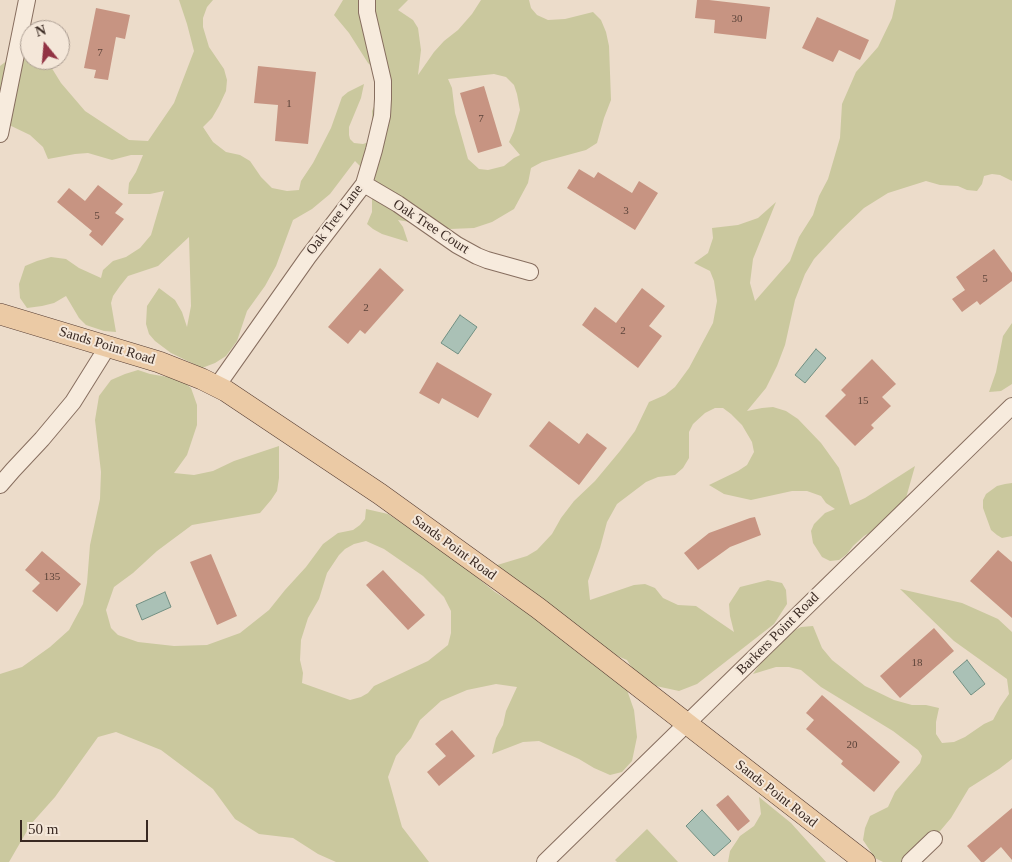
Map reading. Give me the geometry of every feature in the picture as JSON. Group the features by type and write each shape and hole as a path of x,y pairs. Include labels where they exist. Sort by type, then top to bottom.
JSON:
{"main road":[{"name":"Sands Point Road","path":"0,314 159,362 226,391 380,494 538,608 865,862"}],"street":[{"path":"0,134 27,0"},
{"name":"Oak Tree Lane","path":"217,386 308,257 364,184 382,116 383,99 383,80 367,12 367,0"},
{"name":"Oak Tree Court","path":"364,184 477,256 530,272"},
{"path":"0,486 73,402 108,346"},
{"name":"Barkers Point Road","path":"545,862 1012,406"},
{"path":"910,862 934,839"}],"shaded area":[{"path":"179,0 213,0 207,7 203,18 203,27 209,47 224,69 227,80 226,91 219,106 212,118 203,127 213,142 226,152 240,155 250,161 261,177 272,188 287,191 299,190 301,181 313,163 331,128 342,97 364,84 361,98 349,127 349,135 354,143 363,144 373,138 372,111 389,83 368,63 349,33 334,15 343,0 408,0 398,10 413,20 418,28 421,50 418,75 434,52 458,30 481,0 529,0 531,8 537,15 548,20 565,19 593,12 601,20 609,46 611,100 597,143 586,150 542,162 531,168 528,183 514,209 492,222 474,228 450,229 398,220 403,227 408,242 382,234 373,229 367,224 372,212 372,198 362,168 355,161 330,194 312,209 293,220 276,266 265,286 247,311 237,341 226,356 202,368 171,353 155,341 149,334 146,324 147,306 159,288 175,300 182,312 187,327 191,306 189,237 158,266 128,276 120,286 113,296 111,303 116,332 104,331 86,325 79,318 66,296 54,303 27,308 20,298 19,284 25,266 51,257 66,259 79,268 101,278 103,270 113,261 126,257 140,248 151,235 164,191 150,194 128,194 129,183 143,155 131,155 112,160 88,153 48,159 43,147 30,135 5,123 0,124 0,66 12,57 20,46 20,70 53,70 61,83 85,111 129,140 148,141 174,103 194,51","holes":["494,74 506,77 514,85 520,110 509,142 520,155 504,166 488,170 479,169 468,159 455,113 452,88 448,79"]},
{"path":"896,0 1012,0 1012,181 1000,175 984,176 982,184 977,191 926,181 888,193 864,208 814,259 805,274 795,300 785,345 777,366 766,388 747,411 773,407 786,411 798,419 821,443 839,468 850,505 865,498 915,466 906,498 893,514 878,528 864,536 847,554 839,560 830,561 822,557 813,543 811,531 814,524 825,513 835,509 826,503 821,496 807,491 792,491 751,500 724,494 709,485 747,465 754,452 752,442 742,425 731,414 723,408 715,408 705,413 693,424 689,432 689,458 683,468 675,475 658,477 646,482 617,504 607,522 588,581 590,600 634,585 645,584 655,588 663,598 678,605 696,606 734,632 729,604 740,587 768,580 782,583 786,590 787,604 774,624 697,684 679,691 656,686 635,673 627,660 610,653 494,566 527,556 537,550 552,534 574,501 595,481 620,451 635,431 649,402 665,395 675,387 689,368 713,323 717,301 714,281 710,271 694,263 708,253 713,238 712,228 738,225 758,218 776,202 753,259 750,283 755,301 790,261 799,237 813,215 819,196 828,179 840,138 842,104 856,72 878,47 892,18"},
{"path":"460,315 477,327 458,354 441,343"},
{"path":"1012,323 1012,384 1001,391 989,392 996,372 1003,336"},
{"path":"816,349 826,358 805,383 795,375"},
{"path":"138,370 180,379 191,388 197,405 197,425 187,455 174,473 194,475 213,471 234,461 279,446 279,478 277,491 260,513 192,525 114,587 106,610 111,628 118,635 138,642 174,646 207,645 240,633 269,610 323,544 338,533 353,530 360,525 365,519 366,509 388,514 442,549 495,592 559,633 627,690 634,710 637,737 632,761 622,772 610,775 539,741 523,742 492,754 506,711 517,687 496,684 467,690 441,701 420,720 411,738 396,756 388,777 402,827 429,862 336,862 318,854 293,838 259,834 235,819 213,789 161,750 116,732 98,737 55,797 31,824 9,862 0,862 0,674 22,667 50,647 69,630 83,604 90,545 100,499 101,472 95,420 99,396 111,380","holes":["366,541 384,549 423,576 444,597 451,611 451,633 448,645 428,661 374,686 361,697 350,700 302,683 301,640 308,618 319,599 327,573 339,555 354,544"]},
{"path":"1012,483 1012,536 1002,538 991,530 983,508 983,500 986,494 997,486"},
{"path":"900,589 962,603 998,619 1012,632 1012,759 969,788 951,818 920,855 918,862 883,862 875,858 863,840 870,816 888,807 895,792 920,763 922,756 918,750 893,731 821,687 801,670 789,667 776,667 753,674 771,648 787,634 801,627 813,626 822,648 832,660 865,686 894,700 912,705 926,705 939,708 936,734 942,743 954,742 965,737 993,720 1009,694 1007,679 954,641"},
{"path":"165,592 171,607 142,620 136,605"},
{"path":"967,660 985,684 971,695 953,672"},
{"path":"759,797 791,823 826,862 728,862 730,851 740,836 754,826 761,814"},
{"path":"702,810 731,841 714,856 686,826"},
{"path":"647,829 678,862 617,862 615,860"}],"building":[{"path":"697,0 770,7 766,39 714,33 715,20 695,18"},
{"path":"96,8 130,15 125,39 116,37 108,80 94,78 96,70 84,68"},
{"path":"817,17 869,40 860,60 839,50 833,62 802,48"},
{"path":"258,66 316,72 308,144 275,141 278,105 254,103"},
{"path":"484,86 502,146 478,153 460,93"},
{"path":"579,169 594,178 598,172 632,193 639,181 658,193 635,230 567,188"},
{"path":"98,185 123,204 115,213 124,219 102,246 89,235 92,231 57,202 69,188 85,201"},
{"path":"994,249 1012,273 1012,281 980,305 977,301 962,312 952,299 965,290 956,277"},
{"path":"380,268 404,290 365,334 360,330 348,344 328,327"},
{"path":"642,288 665,306 649,326 662,336 638,368 582,325 595,307 616,323"},
{"path":"872,359 896,384 882,397 891,406 871,425 874,428 855,446 825,416 846,395 841,390"},
{"path":"437,362 492,394 478,418 442,398 439,404 419,393"},
{"path":"549,421 579,444 587,433 607,448 579,485 529,446"},
{"path":"755,517 761,535 730,547 698,570 684,553 709,533"},
{"path":"998,550 1012,562 1012,618 970,581"},
{"path":"42,551 81,584 57,612 32,591 40,583 25,570"},
{"path":"211,554 237,616 217,625 190,562"},
{"path":"383,570 425,615 408,630 366,585"},
{"path":"934,628 954,651 900,698 880,676"},
{"path":"822,695 900,762 874,792 841,764 843,761 806,729 814,720 806,713"},
{"path":"452,730 475,756 439,786 427,772 446,756 435,744"},
{"path":"728,795 750,821 738,831 716,805"},
{"path":"1012,808 1012,860 1001,847 984,862 981,862 967,846"}]}
